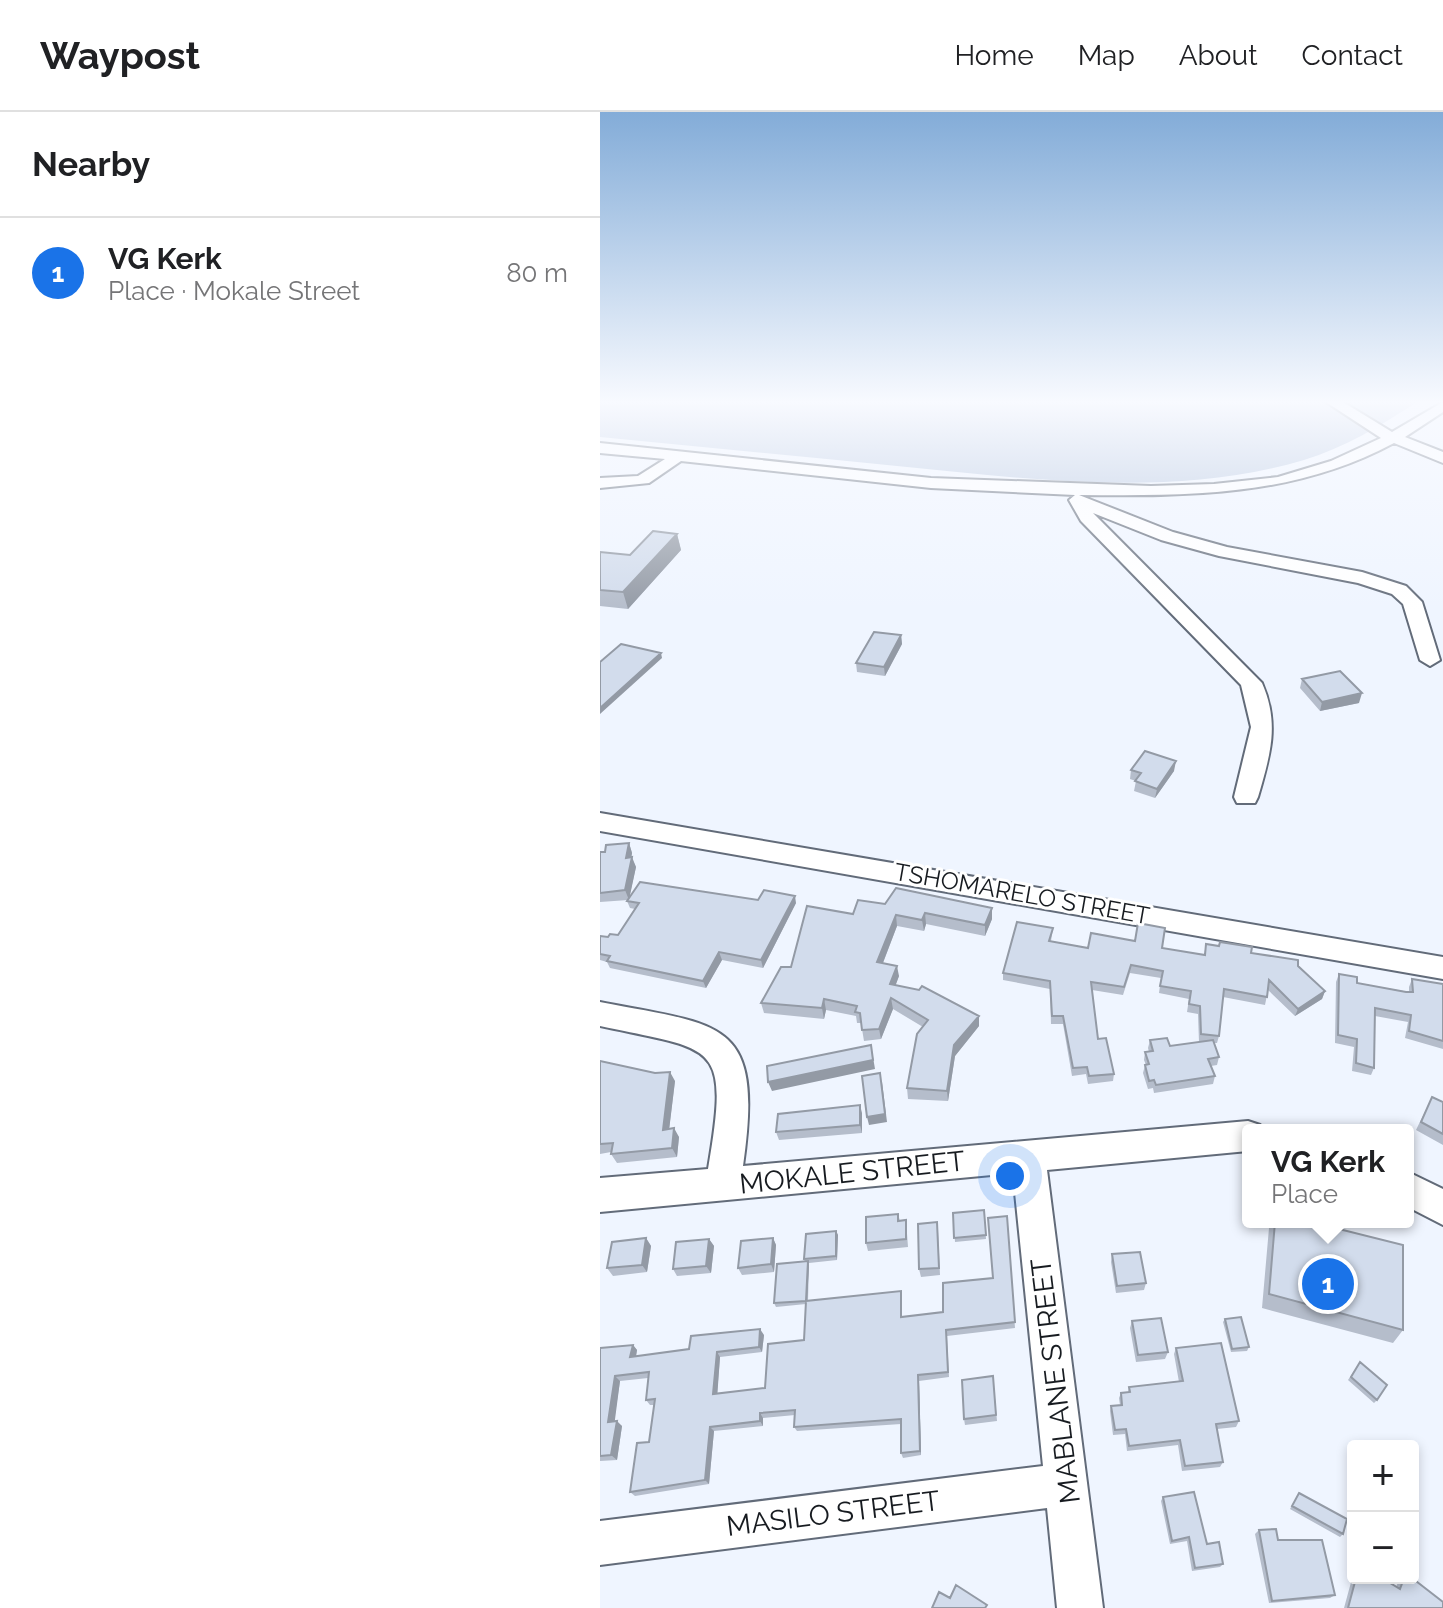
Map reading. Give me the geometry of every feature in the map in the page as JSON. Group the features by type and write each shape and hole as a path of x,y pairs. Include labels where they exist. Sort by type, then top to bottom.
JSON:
{"street":[{"path":"600,483 643,481 662,472"},
{"path":"839,472 1075,498 1283,480 1315,472"},
{"path":"1075,498 1167,536 1225,552 1362,578 1399,590 1412,602 1430,660"},
{"path":"1075,498 1087,517 1251,683 1263,711 1265,730 1246,797"},
{"name":"TSHOMARELO STREET","path":"600,822 1443,968"},
{"path":"600,1014 697,1034 723,1051 730,1064 733,1090 723,1184"},
{"name":"MOKALE STREET","path":"600,1195 1242,1136"},
{"name":"MABLANE STREET","path":"1028,1154 1080,1608"},
{"path":"1414,1191 1443,1208"},
{"name":"MASILO STREET","path":"600,1543 1067,1484"}],"shaded area":[{"path":"953,472 1257,472 1157,482 1107,483"}],"building":[{"path":"653,531 677,534 623,592 600,590 600,552 630,555"},
{"path":"874,632 901,635 884,667 856,663"},
{"path":"621,644 661,653 600,708 600,662"},
{"path":"1340,671 1362,693 1322,702 1302,679"},
{"path":"1145,751 1176,761 1157,789 1135,781 1141,773 1131,770"},
{"path":"629,843 626,858 632,857 625,890 600,893 600,852 605,852 606,845"},
{"path":"640,882 758,900 764,890 795,896 761,960 719,952 703,981 607,961 610,956 600,954 600,936 618,935 639,903 627,901"},
{"path":"896,888 992,908 985,925 925,913 922,920 896,915 877,962 897,966 890,984 919,990 922,986 979,1016 954,1045 947,1091 907,1088 917,1034 928,1020 891,998 879,1029 862,1030 860,1013 855,1012 857,1006 824,999 822,1008 761,1003 781,967 791,967 807,906 853,914 858,900 885,904"},
{"path":"1017,922 1053,928 1049,941 1088,948 1091,933 1135,941 1138,923 1165,928 1162,948 1205,955 1206,944 1219,946 1220,942 1252,947 1251,953 1298,960 1298,966 1325,991 1298,1009 1269,980 1267,997 1224,989 1219,1036 1201,1034 1200,1006 1189,1004 1191,991 1160,986 1163,971 1131,965 1124,987 1091,982 1098,1039 1106,1038 1114,1074 1089,1076 1087,1067 1073,1068 1063,1016 1052,1016 1050,981 1003,973"},
{"path":"1339,974 1357,977 1357,983 1406,992 1413,992 1412,979 1443,984 1443,1041 1409,1031 1411,1015 1375,1008 1374,1068 1356,1063 1357,1039 1338,1035"},
{"path":"1167,1038 1170,1046 1213,1040 1219,1057 1208,1059 1215,1076 1156,1085 1154,1080 1149,1081 1145,1052 1153,1051 1150,1040"},
{"path":"871,1045 873,1060 768,1082 767,1066"},
{"path":"600,1061 655,1073 670,1072 663,1130 674,1128 672,1148 611,1154 613,1143 600,1144"},
{"path":"880,1073 885,1114 867,1117 862,1076"},
{"path":"1432,1097 1443,1102 1443,1134 1421,1122"},
{"path":"860,1105 860,1125 776,1132 778,1114"},
{"path":"984,1210 986,1235 954,1238 953,1213"},
{"path":"898,1214 898,1221 906,1220 906,1239 866,1243 866,1217"},
{"path":"1007,1216 1015,1322 946,1330 948,1372 918,1375 920,1451 901,1453 901,1419 794,1427 795,1410 760,1413 760,1421 710,1427 705,1480 630,1492 637,1443 649,1442 655,1399 646,1400 649,1372 615,1376 608,1422 617,1421 611,1455 600,1456 600,1348 633,1345 630,1357 689,1349 691,1336 760,1329 759,1347 717,1352 713,1394 765,1388 768,1344 804,1340 806,1301 901,1291 901,1317 943,1312 943,1283 993,1278 988,1218"},
{"path":"937,1222 939,1268 919,1269 918,1224"},
{"path":"1274,1228 1335,1228 1403,1245 1403,1330 1269,1294"},
{"path":"836,1231 836,1256 804,1259 806,1234"},
{"path":"646,1238 642,1265 607,1268 612,1242"},
{"path":"773,1238 771,1264 738,1268 741,1241"},
{"path":"709,1239 706,1266 673,1269 676,1242"},
{"path":"1140,1252 1146,1283 1117,1286 1112,1254"},
{"path":"808,1261 806,1301 774,1303 777,1264"},
{"path":"1241,1317 1249,1347 1232,1349 1225,1319"},
{"path":"1161,1318 1168,1352 1138,1355 1132,1321"},
{"path":"1221,1343 1239,1421 1216,1424 1223,1462 1185,1466 1180,1440 1129,1446 1126,1429 1115,1430 1111,1406 1122,1405 1121,1393 1130,1392 1129,1387 1183,1381 1176,1348"},
{"path":"1360,1362 1387,1385 1377,1400 1351,1377"},
{"path":"993,1376 996,1415 964,1419 962,1380"},
{"path":"1194,1492 1207,1544 1219,1542 1223,1564 1195,1568 1189,1537 1172,1541 1163,1497"},
{"path":"1299,1493 1347,1519 1343,1534 1292,1506"},
{"path":"1276,1529 1278,1540 1322,1540 1335,1595 1272,1601 1259,1530"},
{"path":"1419,1583 1443,1602 1443,1608 1348,1608 1354,1584 1392,1584 1400,1589 1402,1584"},
{"path":"956,1585 987,1605 985,1608 932,1608 939,1592 950,1598"}],"place":[{"name":"VG Kerk","path":"1328,1284"}]}
